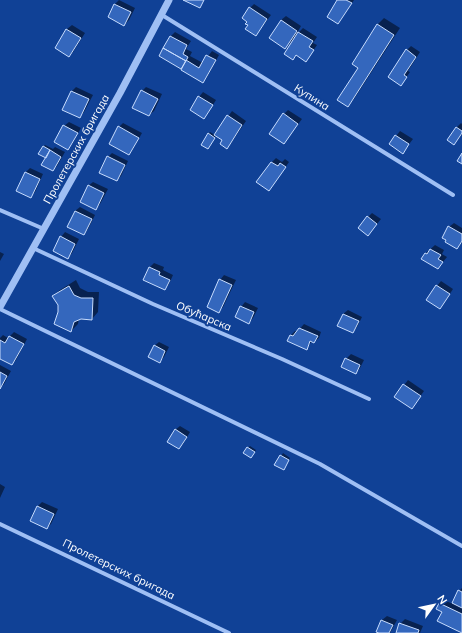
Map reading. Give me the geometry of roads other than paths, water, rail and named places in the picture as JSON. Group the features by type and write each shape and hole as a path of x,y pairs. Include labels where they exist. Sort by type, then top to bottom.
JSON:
{"street":[{"name":"Пролетерских бригада","path":"0,308 120,93 169,0"},
{"name":"Купина","path":"162,15 452,195"},
{"path":"0,210 44,229"},
{"name":"Обућарска","path":"33,248 153,304 275,356 369,400"},
{"path":"0,308 320,464 462,546"},
{"name":"Пролетерских бригада","path":"0,524 229,633"}]}
